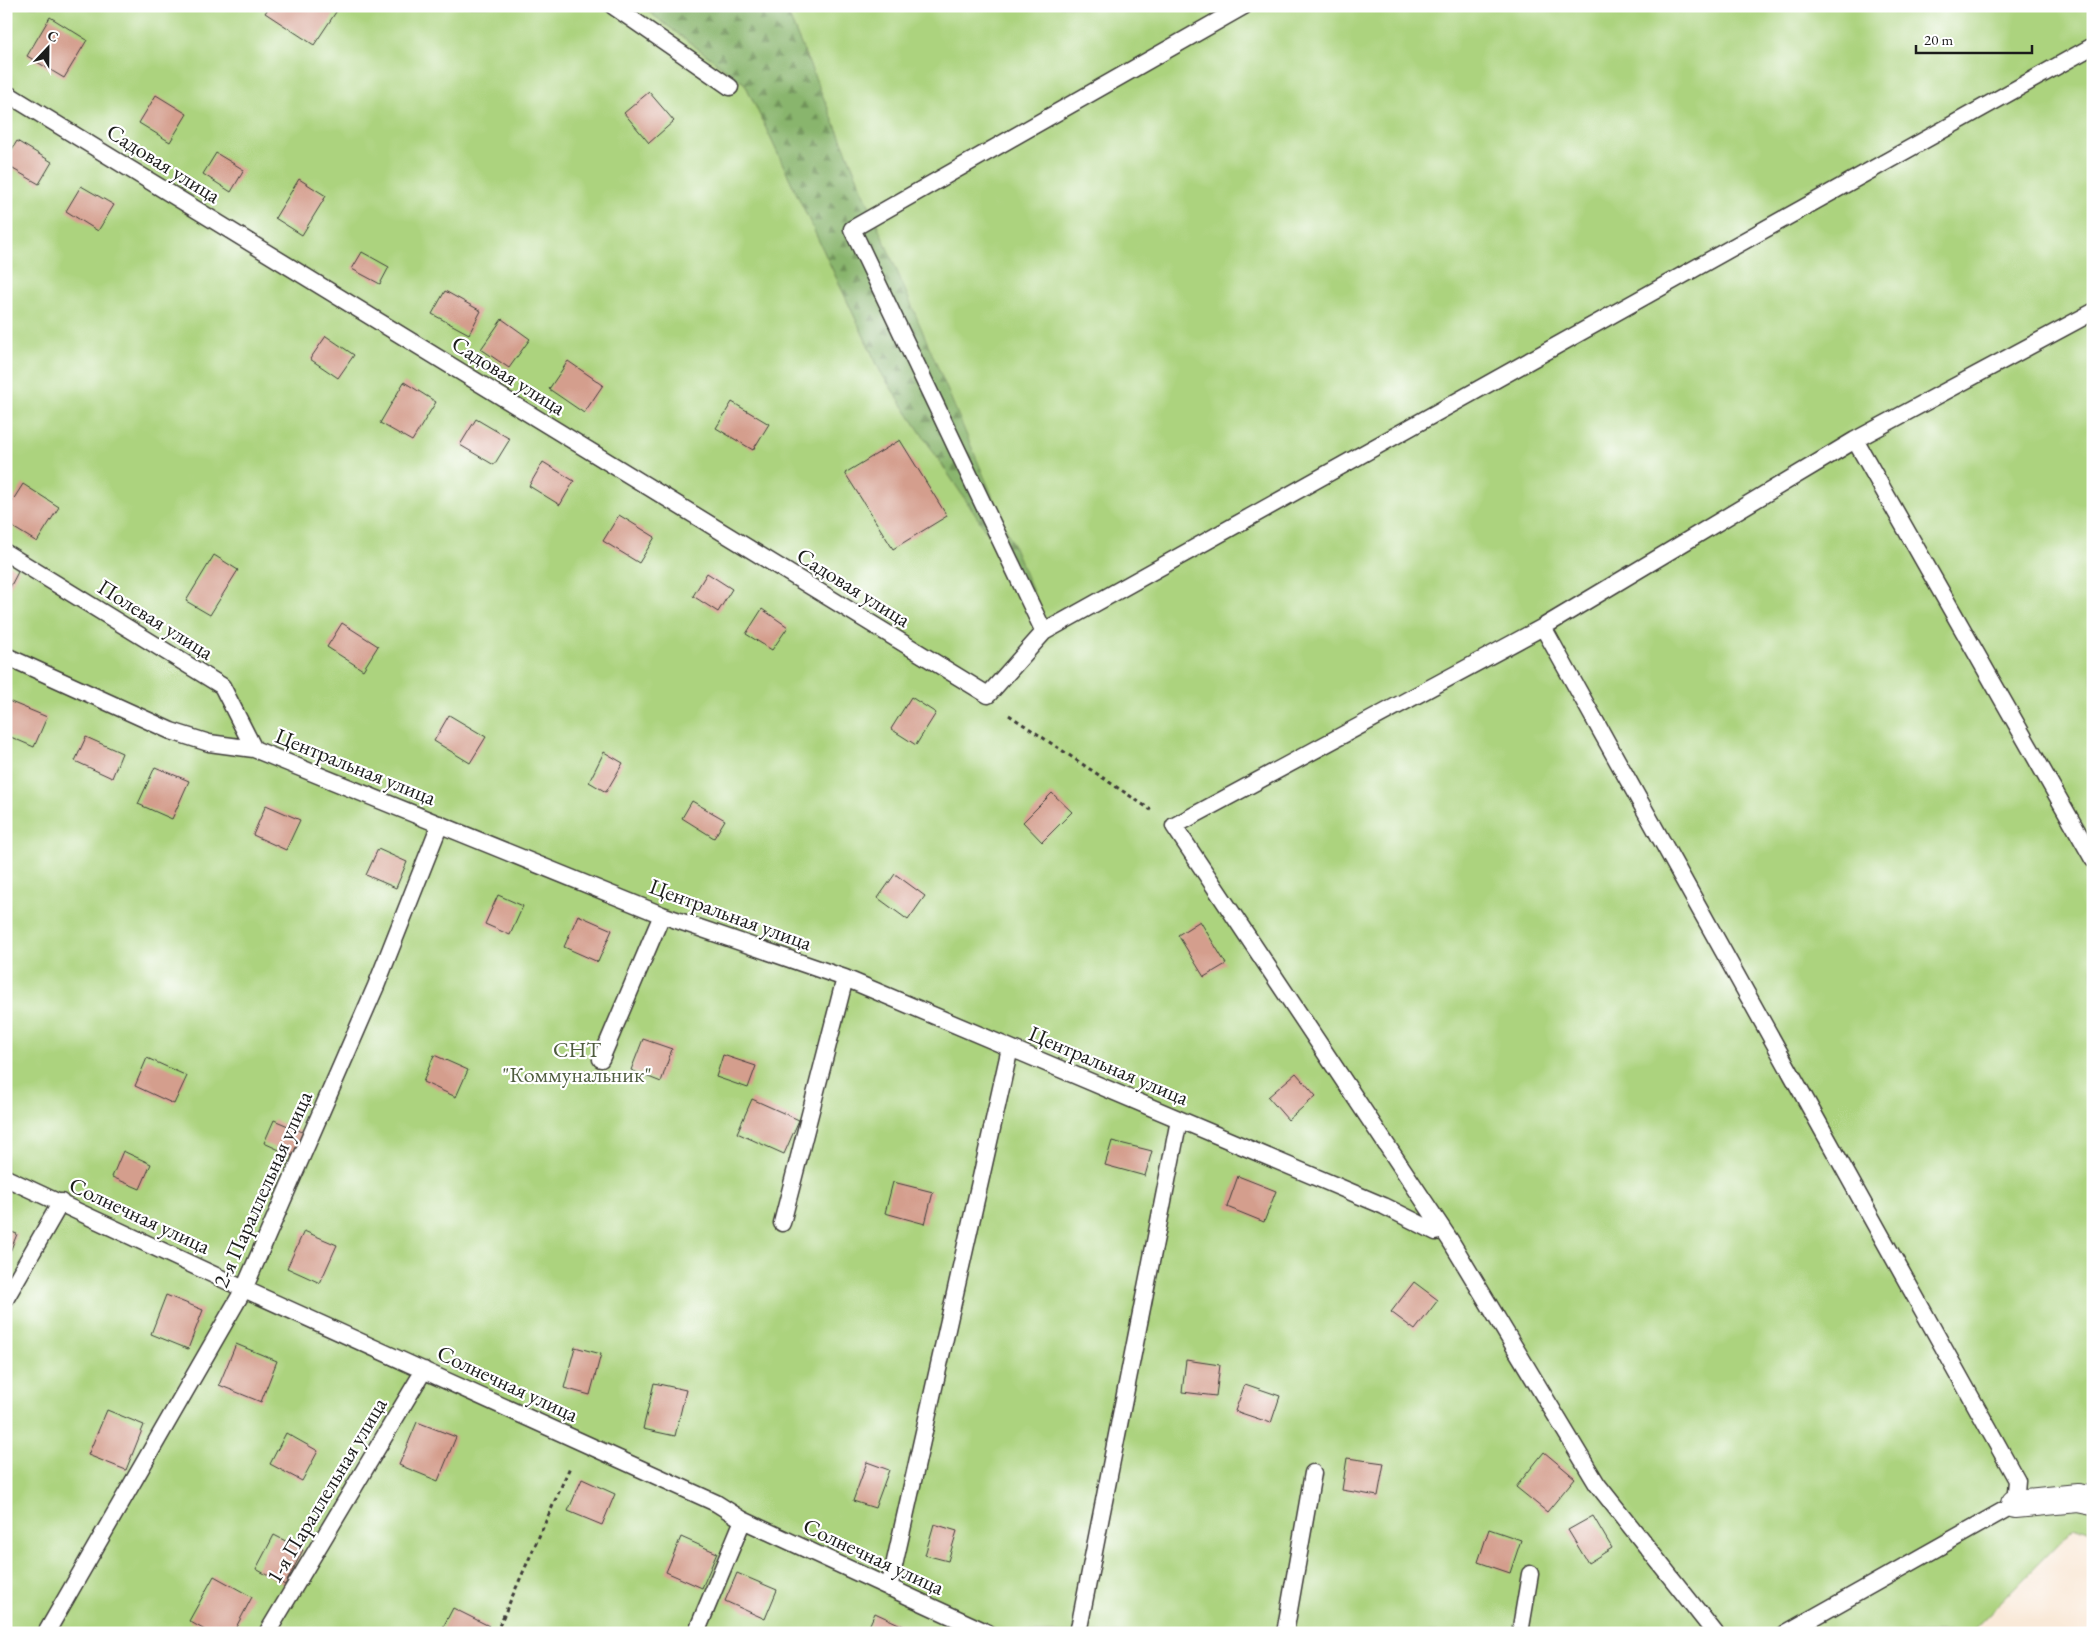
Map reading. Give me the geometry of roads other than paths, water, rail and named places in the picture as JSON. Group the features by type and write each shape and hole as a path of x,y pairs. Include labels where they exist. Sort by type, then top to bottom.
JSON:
{"street":[{"path":"2015,1504 2078,1498 2093,1502"}],"lane":[{"path":"613,6 730,88"},
{"path":"1244,6 852,229 1044,632 2093,46"},
{"name":"Садовая улица","path":"6,93 988,695 1044,632"},
{"path":"1715,1633 1597,1484 1450,1240 1174,826 1543,627 1855,440 2093,312"},
{"path":"1855,440 2093,859"},
{"name":"Полевая улица","path":"6,553 222,686 254,749"},
{"path":"1543,627 2017,1480 2015,1504 1786,1633"},
{"name":"Центральная улица","path":"6,656 172,731 209,743 254,749 662,915 845,978 1384,1206 1436,1232"},
{"name":"2-я Параллельная улица","path":"46,1633 244,1289 376,986 440,824"},
{"path":"601,1059 662,915"},
{"path":"782,1223 845,978"},
{"path":"889,1588 1010,1048"},
{"path":"1078,1633 1179,1120"},
{"name":"Солнечная улица","path":"6,1178 244,1289 716,1503 743,1520 988,1633"},
{"path":"6,1298 61,1202"},
{"name":"1-я Параллельная улица","path":"267,1633 424,1370"},
{"path":"1285,1633 1314,1473"},
{"path":"696,1633 743,1520"},
{"path":"1520,1633 1530,1574"}],"park label":[{"name":"СНТ \"Коммунальник\"","path":"577,1062"}]}
